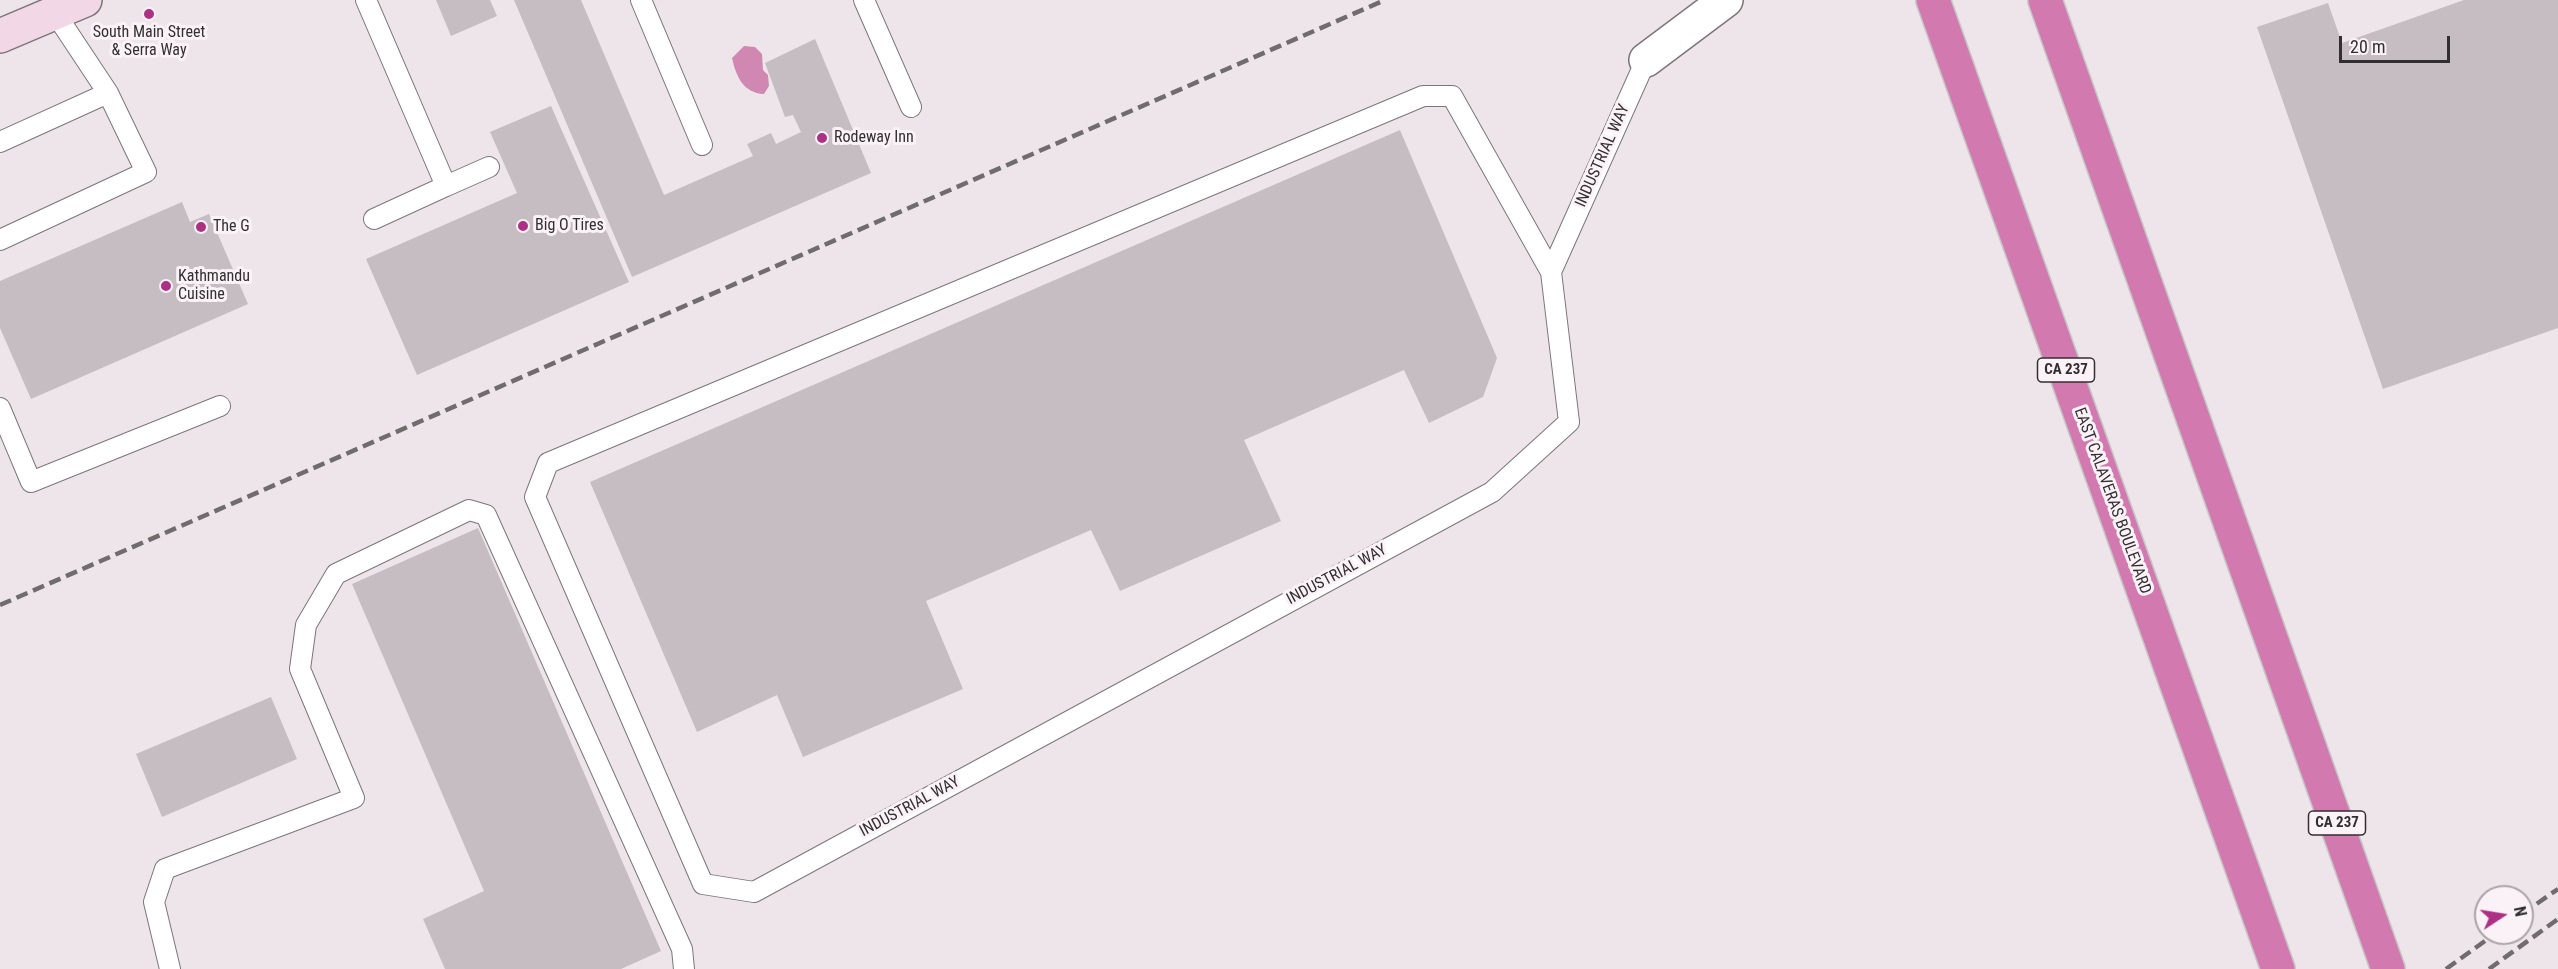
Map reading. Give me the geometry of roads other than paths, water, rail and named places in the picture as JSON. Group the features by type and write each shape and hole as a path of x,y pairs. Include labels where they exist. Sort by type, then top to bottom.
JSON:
{"highway":[{"name":"EAST CALAVERAS BOULEVARD","path":"1933,0 2278,969"},
{"name":"CA 237","path":"2045,0 2388,969"}],"main road":[{"path":"0,36 85,0"}],"street":[{"path":"1646,60 1726,0"}],"lane":[{"path":"366,0 446,186"},
{"path":"641,0 702,145"},
{"path":"864,0 911,107"},
{"path":"0,240 146,172 108,93 55,13"},
{"name":"INDUSTRIAL WAY","path":"1551,272 1452,96 1423,96 548,463 535,497 703,884 754,892 1491,492 1569,422 1551,272 1646,60"},
{"path":"0,142 108,93"},
{"path":"374,219 489,167"},
{"path":"0,408 31,482 220,406"},
{"path":"170,969 153,902 165,869 354,798 300,669 306,625 336,574 469,510 486,515 682,949 684,969"}],"railway":[{"path":"0,605 1385,0"},
{"path":"2534,906 2558,889"},
{"path":"2489,969 2558,919"},
{"path":"2446,969 2479,945"}],"place":[{"name":"South Main Street & Serra Way","path":"149,14"},
{"name":"Rodeway Inn","path":"822,138"},
{"name":"Big O Tires","path":"523,226"},
{"name":"The G","path":"201,227"},
{"name":"Kathmandu Cuisine","path":"166,286"}]}
